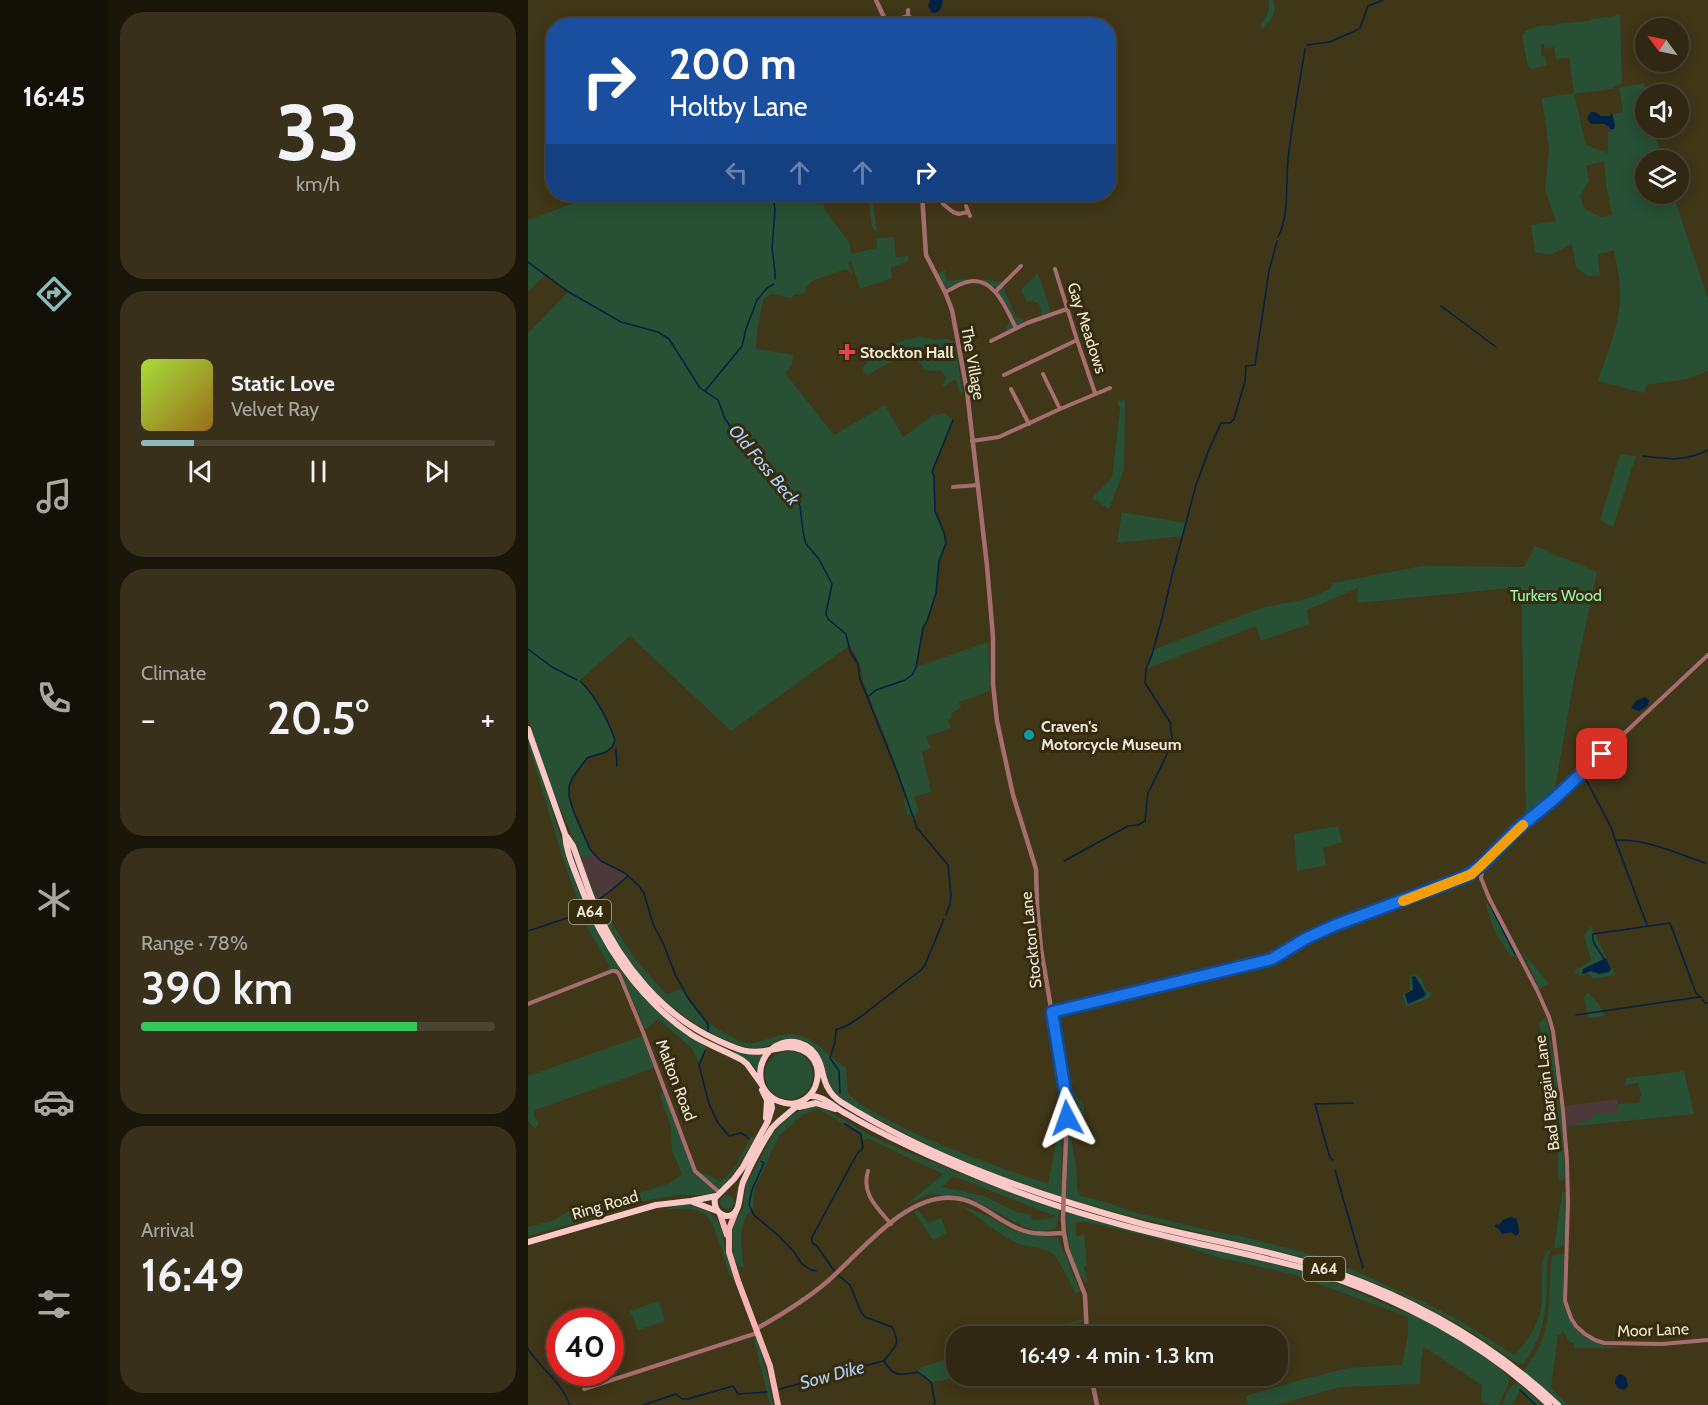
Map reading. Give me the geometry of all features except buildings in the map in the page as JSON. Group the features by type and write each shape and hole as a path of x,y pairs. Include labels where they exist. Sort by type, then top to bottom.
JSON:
{"highway":[{"name":"A64","path":"528,729 565,834 573,846 597,909 627,968 654,1004 670,1018 704,1042 742,1060 762,1085"},
{"name":"A64","path":"627,968 666,1006 708,1036 744,1051 756,1053 789,1041 806,1046 815,1053 827,1088 840,1102 923,1146 997,1178 1076,1205 1141,1224 1310,1264 1352,1278 1445,1321 1481,1343 1558,1405"},
{"path":"770,1096 772,1108 762,1132 743,1167 719,1193 714,1203 719,1213 727,1215 736,1210 743,1182 769,1134 778,1122 795,1108 806,1098 815,1089 818,1070 814,1060 807,1053 798,1048 771,1049 762,1064 760,1077 762,1085 776,1100 796,1103 806,1098"},
{"name":"A64","path":"757,1078 767,1105 762,1132"},
{"name":"A64","path":"806,1098 816,1096 825,1099 861,1123 920,1152 1039,1200 1141,1230 1310,1270 1350,1284 1413,1311 1442,1327 1478,1349 1549,1405"},
{"path":"795,1108 816,1103 841,1111"},
{"path":"719,1193 733,1193 738,1200"},
{"name":"Ring Road","path":"528,1242 656,1204 691,1201 719,1193"},
{"name":"Ring Road","path":"691,1201 719,1213"}],"main road":[{"path":"736,1210 730,1224 729,1252 770,1366 778,1405"},
{"path":"719,1213 728,1238"}],"street":[{"path":"876,0 885,18"},
{"path":"908,10 908,16"},
{"path":"903,18 908,16"},
{"name":"The Village","path":"922,201 927,258 952,310 957,336 967,391 985,542"},
{"path":"942,201 953,212 959,214 969,214 966,206"},
{"path":"996,291 1021,266"},
{"name":"Gay Meadows","path":"1055,269 1095,393"},
{"path":"945,292 969,282 984,284 996,291 1016,328"},
{"path":"991,341 1036,319 1067,309"},
{"path":"1004,375 1077,340"},
{"path":"1044,374 1060,409"},
{"path":"972,441 999,437 1110,388"},
{"path":"1011,389 1029,424"},
{"path":"953,487 978,485"},
{"name":"Stockton Lane","path":"985,542 997,721 1013,795 1036,869 1039,928 1066,1097 1064,1233 1067,1248 1085,1295 1087,1326"},
{"path":"1052,1012 1272,959 1305,939 1333,926 1472,874 1516,830 1553,800 1708,655"},
{"path":"1472,874 1480,878 1483,864"},
{"name":"Bad Bargain Lane","path":"1480,878 1537,990 1553,1030 1567,1161 1566,1249"},
{"name":"Malton Road","path":"528,1004 616,971 622,979 695,1171 719,1193"},
{"path":"868,1171 865,1183 867,1193 891,1224"},
{"path":"584,1389 757,1331 834,1275 904,1212 928,1200 954,1198 974,1203 1027,1232 1064,1233"},
{"name":"Moor Lane","path":"1566,1249 1565,1301 1567,1310 1576,1326 1594,1340 1616,1344 1662,1344 1708,1340"},
{"path":"1093,1386 1097,1405"}],"shaded area":[{"path":"593,853 601,861 628,876 599,899 586,875 582,859"},
{"path":"1617,1099 1617,1113 1596,1114 1592,1120 1567,1127 1565,1106"}],"green space":[{"path":"1268,0 1272,0 1275,12 1263,29 1260,25 1268,13"},
{"path":"1620,15 1622,83 1611,89 1574,94 1586,145 1608,153 1608,132 1614,129 1612,114 1623,110 1619,88 1635,85 1635,138 1656,138 1660,150 1635,150 1635,204 1676,204 1708,299 1708,371 1687,379 1646,385 1645,393 1598,381 1619,312 1620,289 1614,250 1598,255 1600,276 1587,276 1576,267 1572,244 1550,255 1535,252 1531,225 1556,221 1545,190 1549,150 1542,98 1574,93 1569,58 1556,59 1554,47 1545,49 1544,44 1541,44 1541,56 1545,56 1547,65 1532,69 1528,67 1522,36 1525,31 1538,26 1589,21","holes":["1604,161 1612,215 1600,217 1584,208 1580,196 1589,181 1586,166"]},
{"path":"579,201 823,201 825,210 849,242 851,254 877,248 876,238 894,237 896,257 908,256 909,261 891,267 892,278 860,289 851,261 848,262 853,274 846,269 812,281 805,289 806,292 796,294 791,298 771,294 763,300 756,349 793,355 792,365 785,373 834,435 885,405 903,437 932,416 944,413 953,420 932,472 935,511 946,543 939,561 936,593 923,628 916,667 988,642 990,691 959,702 961,708 951,713 952,718 948,720 951,728 926,737 931,748 922,752 931,792 914,797 919,810 915,816 907,815 904,800 907,798 863,681 861,667 850,645 731,731 630,636 580,680 600,708 615,740 608,751 588,757 570,784 569,794 573,811 593,853 582,859 551,786 528,718 528,333 567,293 567,290 546,274 528,292 528,220"},
{"path":"869,201 873,201 877,233 872,227"},
{"path":"945,270 947,281 966,279 966,281 946,288 937,274"},
{"path":"1038,273 1051,312 1042,315 1039,304 1033,301 1027,302 1021,290"},
{"path":"981,280 1001,282 1016,317 1025,321 1004,333 1012,317 996,288"},
{"path":"921,336 933,340 954,341 962,394 956,380 942,386 946,378 941,372 925,370 919,362 913,359 899,359 867,375 863,372 868,362 895,343"},
{"path":"1125,400 1124,470 1109,509 1092,498 1112,478 1120,409 1117,401"},
{"path":"1620,454 1636,456 1613,527 1600,520"},
{"path":"1122,512 1186,523 1183,536 1117,543"},
{"name":"Turkers Wood","path":"1535,546 1597,572 1574,680 1554,794 1468,872 1374,908 1455,874 1526,818 1521,587 1357,603 1358,588 1307,610 1309,624 1261,641 1256,626 1146,669 1153,650 1261,608 1306,599 1330,589 1333,583 1422,566 1524,567"},
{"path":"528,737 574,877 604,943 624,974 648,1002 706,1047 699,1063 692,1048 658,1019 645,1029 620,971 617,968 607,970 609,965 578,912 581,909 565,865 528,744"},
{"path":"1338,826 1342,842 1323,848 1326,865 1297,871 1294,834"},
{"path":"586,875 608,917 635,959 666,994 682,989 702,1017 723,1032 750,1043 785,1034 806,1038 846,1068 848,1094 867,1108 938,1143 1048,1184 1058,1132 1062,1131 1061,1197 963,1161 847,1104 833,1091 820,1055 808,1043 792,1038 759,1048 746,1047 717,1036 684,1016 647,983 618,944"},
{"path":"1486,903 1490,906 1516,955 1512,957 1499,939 1489,917"},
{"path":"1591,926 1615,975 1592,979 1592,976 1586,973 1582,976 1573,972 1591,961 1584,936"},
{"path":"1522,951 1549,984 1539,989"},
{"path":"1414,973 1422,979 1426,991 1432,992 1429,998 1406,1007 1402,993 1410,990 1410,978"},
{"path":"1588,992 1599,1004 1605,1016 1589,1018 1584,997"},
{"path":"1546,1016 1562,1116 1565,1176 1563,1181 1559,1180 1554,1109 1539,1024"},
{"path":"642,1036 654,1068 535,1110 534,1115 539,1124 535,1129 528,1121 528,1076"},
{"path":"784,1051 794,1051 809,1061 813,1075 812,1084 803,1095 794,1099 784,1099 769,1089 765,1080 765,1070 775,1055"},
{"path":"734,1052 751,1055 764,1054 758,1073 750,1062"},
{"path":"1684,1071 1694,1114 1577,1126 1576,1123 1585,1122 1596,1114 1617,1113 1618,1104 1639,1103 1641,1094 1638,1083 1625,1085 1626,1078"},
{"path":"1070,1086 1084,1106 1084,1124 1071,1138 1076,1164 1077,1189 1081,1196 1137,1213 1317,1256 1430,1305 1514,1355 1528,1338 1539,1317 1542,1302 1543,1261 1550,1250 1543,1322 1531,1353 1524,1363 1518,1364 1451,1320 1400,1294 1310,1259 1114,1212 1066,1198 1070,1112 1067,1087"},
{"path":"661,1092 663,1092 698,1176 704,1173 720,1181 725,1178 734,1168 752,1136 755,1138 722,1187 709,1195 679,1195 614,1208 604,1215 528,1236 528,1227 555,1220 577,1206 640,1193 670,1183 682,1174 672,1151 671,1127 661,1099"},
{"path":"810,1107 821,1107 870,1135 905,1151 1060,1210 1056,1228 1041,1231 1026,1228 970,1198 930,1194 906,1205 943,1174 867,1138 863,1141 861,1134 818,1109 802,1115 779,1136 755,1188 753,1209 744,1220 741,1236 744,1267 739,1267 734,1259 732,1232 736,1218 743,1208 746,1184 777,1127 794,1114","holes":["953,1176 1056,1216 1044,1220 1031,1220 1032,1215 1017,1212 984,1196 942,1187"]},
{"path":"1563,1191 1566,1193 1567,1215 1564,1244 1559,1248 1554,1248 1562,1194"},
{"path":"724,1195 730,1195 734,1202 730,1209 724,1209 720,1205 720,1199"},
{"path":"680,1205 705,1208 719,1222 734,1279 729,1275 717,1235 707,1216 691,1209 661,1210"},
{"path":"960,1205 990,1217 1010,1229 1058,1238 1080,1291 1076,1294 1062,1266 1053,1254 1014,1241"},
{"path":"917,1209 928,1223 941,1218 947,1233 933,1240 914,1213"},
{"path":"1066,1210 1311,1274 1418,1317 1454,1336 1501,1369 1510,1378 1508,1385 1499,1405 1489,1405 1481,1401 1482,1385 1424,1347 1420,1384 1340,1387 1276,1405 1248,1405 1246,1396 1280,1386 1288,1386 1288,1383 1293,1382 1348,1368 1402,1365 1408,1334 1408,1317 1292,1274 1220,1258 1168,1241 1087,1222 1076,1222 1076,1237 1084,1234 1087,1265 1084,1267 1088,1284 1073,1260"},
{"path":"1560,1253 1564,1255 1564,1305 1573,1325 1583,1335 1599,1344 1628,1348 1574,1348 1574,1343 1569,1342 1563,1331 1558,1335 1551,1388 1568,1405 1562,1405 1523,1371 1541,1344 1548,1317 1552,1257"},
{"path":"659,1301 665,1321 638,1330 630,1311"},
{"path":"1082,1319 1084,1321 1068,1326 1059,1326"},
{"path":"756,1335 769,1380 773,1405 770,1405 753,1336"},
{"path":"946,1359 946,1380 931,1382 918,1372 921,1367"},
{"path":"1517,1382 1543,1405 1536,1405 1520,1390 1512,1405 1503,1405 1509,1389"}],"water":[{"path":"930,0 943,0 939,11 932,13 928,6"},
{"path":"1591,112 1601,116 1610,116 1612,113 1614,129 1604,124 1590,123 1587,118"},
{"path":"1645,697 1649,700 1644,708 1639,711 1631,708 1636,701"},
{"path":"1606,958 1611,969 1609,972 1599,974 1591,971 1582,974 1583,969"},
{"path":"1415,976 1426,994 1408,1004 1405,994 1413,990 1412,977"},
{"path":"1511,1217 1517,1219 1519,1233 1516,1236 1511,1232 1502,1234 1495,1227"},
{"path":"1620,1374 1626,1377 1628,1386 1624,1390 1618,1388 1615,1383 1616,1377"}],"waterway":[{"path":"1307,45 1330,42 1357,30 1360,28 1368,6 1383,0"},
{"path":"1278,237 1284,220 1288,159 1305,49"},
{"path":"774,201 772,248 775,272"},
{"path":"1064,861 1128,826 1138,825 1145,821 1148,793 1172,744 1170,722 1145,683 1146,669 1152,655 1196,485 1221,423 1230,423 1234,419 1245,381 1246,366 1255,365 1269,271 1277,241"},
{"name":"Old Foss Beck","path":"528,262 567,291 621,322 658,332 669,339 700,388 718,400 725,419 731,427 757,450 774,482 786,487 794,495 800,506 806,544 819,559 832,584 826,613 828,619 846,634 850,651 858,664 860,679 913,817"},
{"path":"775,273 775,279"},
{"path":"705,391 742,346 757,300 767,288 774,284"},
{"path":"1441,306 1496,347"},
{"path":"869,696 876,690 905,680 916,668 923,628 936,593 939,561 946,543 935,511 932,472 953,420"},
{"path":"1643,456 1684,458 1708,450"},
{"path":"528,649 552,667 577,680"},
{"path":"580,681 601,708 615,740 606,752 587,758 573,777 569,786 573,810 590,849 595,855 601,861 625,873 644,893 653,924 675,974 688,998 708,1024 708,1031"},
{"path":"616,749 617,766"},
{"path":"1585,778 1611,827 1647,925"},
{"name":"Old Foss Beck","path":"914,819 917,828 948,865 951,896 946,915"},
{"path":"1617,840 1650,844 1705,863"},
{"path":"599,899 628,876"},
{"path":"1490,905 1515,954"},
{"path":"528,931 579,914"},
{"name":"Old Foss Beck","path":"840,1093 839,1071 830,1058 836,1030 859,1018 921,970 944,919"},
{"path":"1604,959 1595,944 1593,934 1670,923 1696,993 1702,998"},
{"path":"1060,1007 1190,977"},
{"path":"1576,1015 1699,997"},
{"path":"1703,1000 1708,1003"},
{"path":"705,1051 699,1065 709,1104 718,1123 729,1136 741,1133 749,1139"},
{"path":"1333,1160 1330,1158 1315,1104 1353,1103"},
{"name":"Old Foss Beck","path":"835,1272 817,1246 812,1243 812,1237 857,1154 863,1148 861,1134 845,1124"},
{"path":"761,1161 764,1163 752,1190 749,1205 754,1215 779,1236 802,1264 816,1271"},
{"path":"1335,1170 1363,1268"},
{"name":"Old Foss Beck","path":"838,1275 850,1285 865,1317 892,1327 896,1342 894,1349 884,1361 895,1373 918,1372 931,1382 934,1405"},
{"name":"Sow Dike","path":"528,1349 562,1389 570,1405"},
{"name":"Sow Dike","path":"780,1389 883,1361"},
{"name":"Sow Dike","path":"643,1405 676,1394 682,1399 688,1399 733,1386 738,1394 767,1392"},
{"path":"1520,1390 1536,1405"}],"slow traffic":[{"path":"1403,901 1472,874 1523,825"}],"place":[{"name":"Stockton Hall","path":"847,352"},
{"name":"Craven's Motorcycle Museum","path":"1029,735"}],"route":[{"path":"1067,1118 1066,1097 1052,1012 1272,959 1305,939 1333,926 1472,874 1516,830 1553,800 1602,754"}]}
